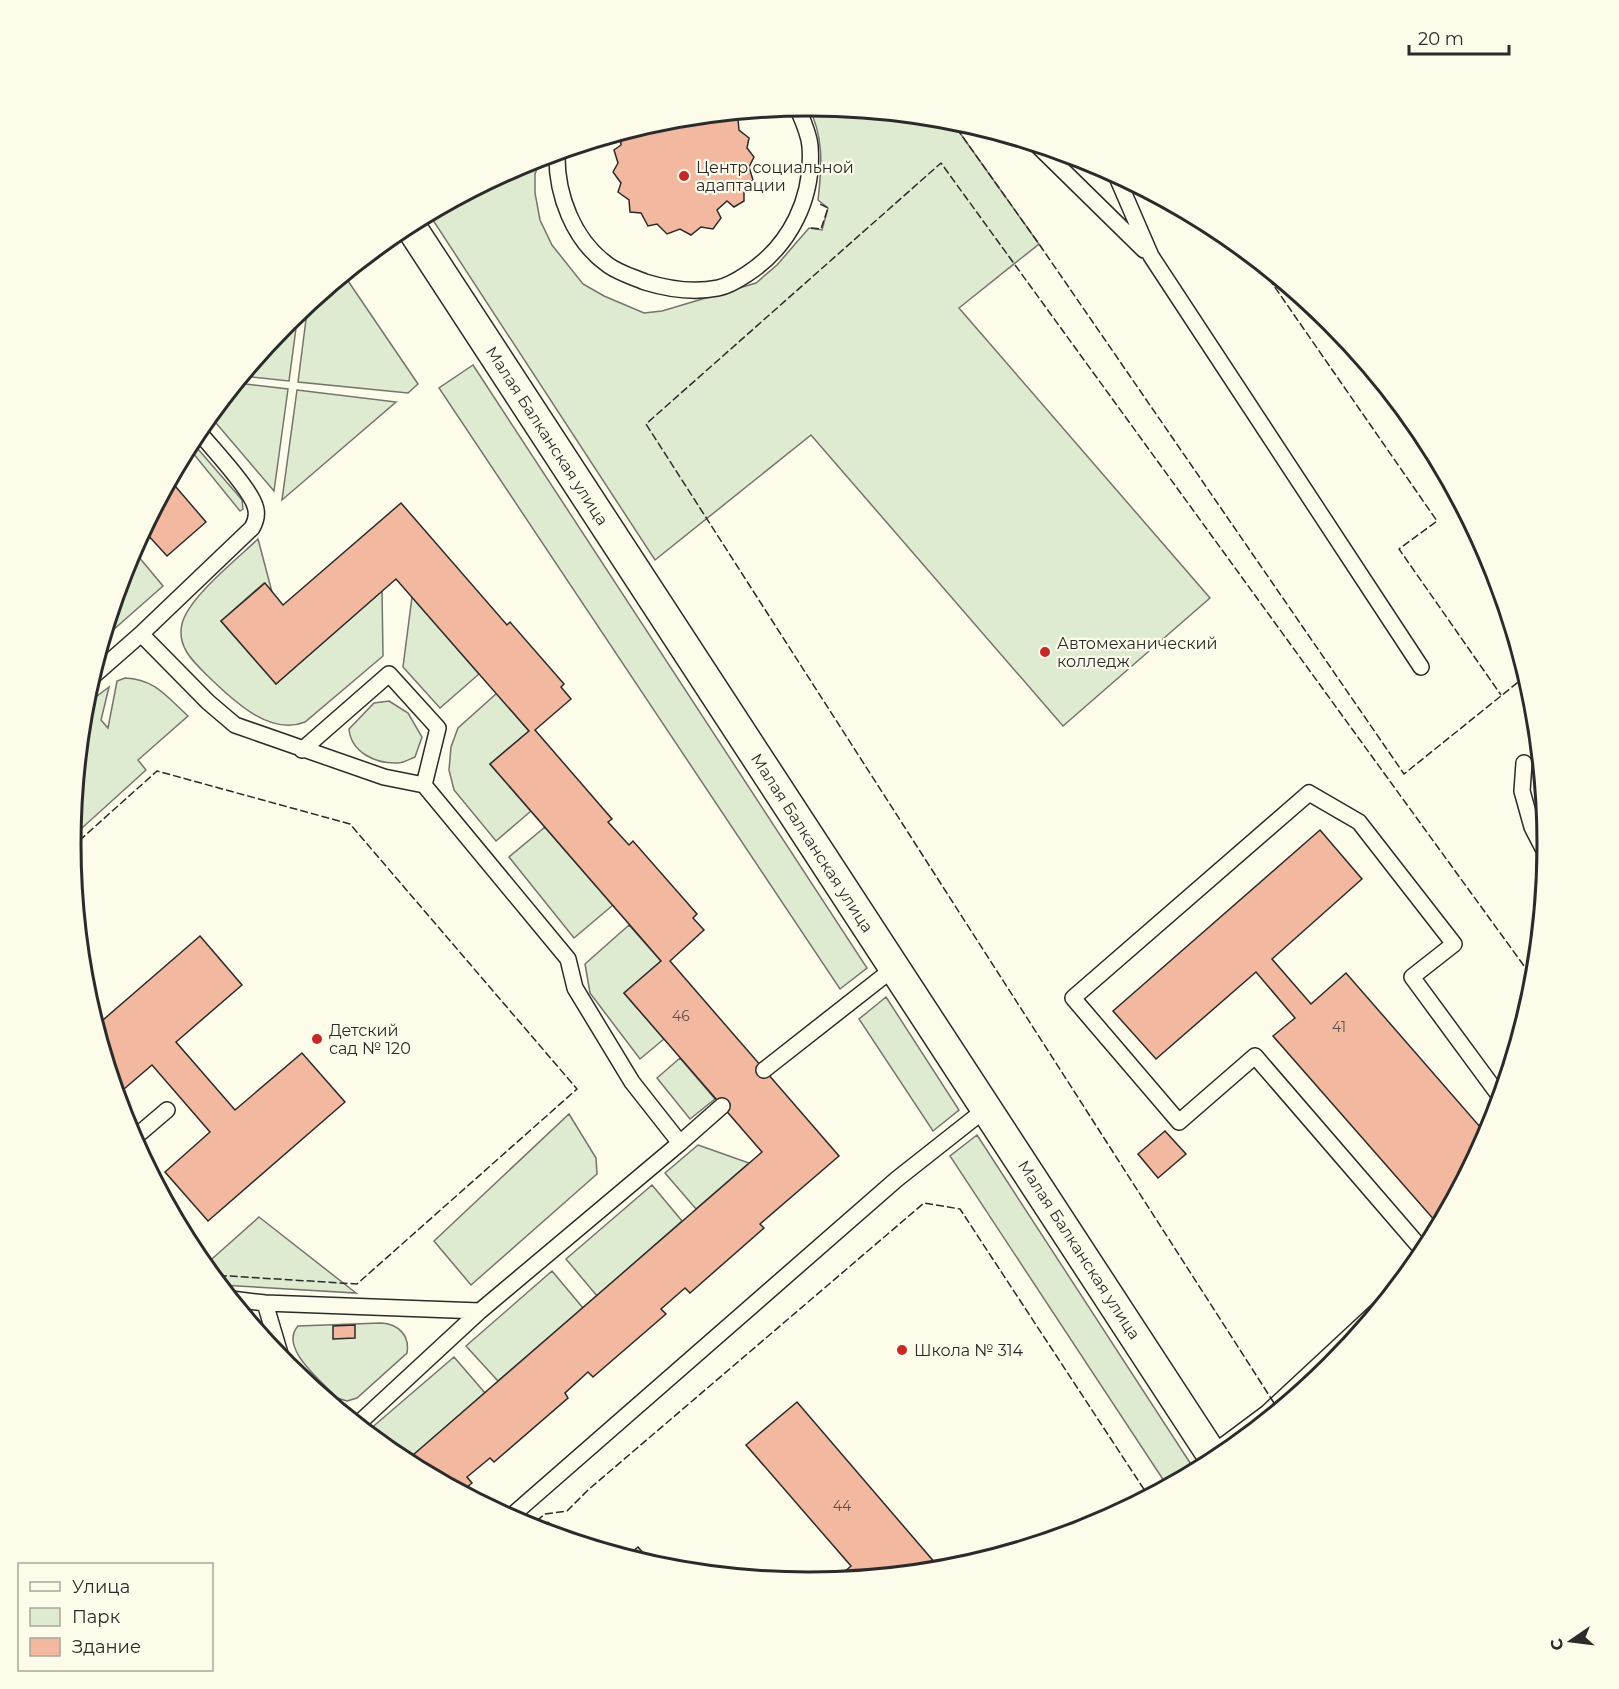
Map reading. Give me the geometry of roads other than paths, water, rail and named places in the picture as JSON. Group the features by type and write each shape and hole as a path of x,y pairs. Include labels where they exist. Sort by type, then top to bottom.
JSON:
{"street":[{"name":"Малая Балканская улица","path":"414,233 1211,1452"}],"lane":[{"path":"558,161 560,188 567,210 585,242 608,266 656,285 696,290 718,288 735,282 759,267 789,234 800,213 807,189 810,145 800,116"},
{"path":"1049,157 1151,256"},
{"path":"1121,186 1151,256 1421,667"},
{"path":"103,667 252,528 257,519 255,506 249,493 205,439"},
{"path":"141,634 208,702 235,725 384,777 424,785 568,959 575,988 632,1082 680,1143"},
{"path":"302,750 389,674 438,728 424,785"},
{"path":"1524,763 1522,791 1532,827 1538,838"},
{"path":"1418,1245 1255,1056 1179,1122 1074,998 1309,793 1359,822 1454,944 1412,977 1495,1090"},
{"path":"764,1070 894,968"},
{"path":"363,1419 480,1311 722,1106"},
{"path":"517,1511 905,1173 987,1108"},
{"path":"140,1133 167,1110"},
{"path":"242,1300 480,1311"},
{"path":"265,1303 275,1340"},
{"path":"1287,1395 1330,1354"}],"place":[{"name":"Центр социальной адаптации","path":"684,176"},
{"name":"Автомеханический колледж","path":"1045,652"},
{"name":"Детский сад № 120","path":"317,1039"},
{"name":"Школа № 314","path":"902,1350"}]}
